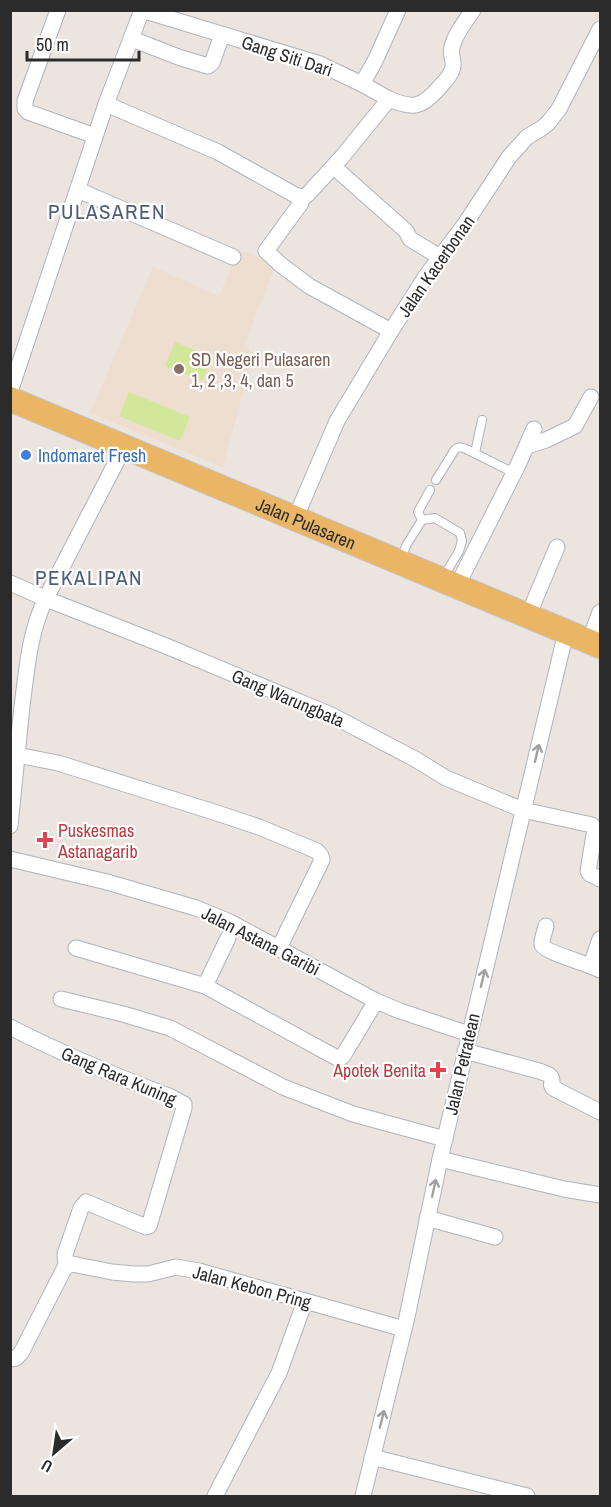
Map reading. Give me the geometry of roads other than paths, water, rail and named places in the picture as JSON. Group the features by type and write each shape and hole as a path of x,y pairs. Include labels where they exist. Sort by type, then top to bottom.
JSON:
{"main road":[{"name":"Jalan Pulasaren","path":"10,399 595,644"}],"street":[{"path":"58,10 25,101 25,109 95,136"},
{"path":"10,392 106,104 142,10"},
{"name":"Gang Siti Dari","path":"142,10 320,64 389,99 413,106 424,103 433,95 452,71 452,44 473,10"},
{"path":"362,84 375,62 398,10"},
{"name":"Jalan Kacerbonan","path":"295,519 337,421 391,332 440,256 465,224 509,157 527,137 548,123 558,109 600,29"},
{"path":"132,39 208,66 212,63 222,34"},
{"path":"106,104 218,152 302,197 307,195 334,167 389,99"},
{"path":"334,167 406,231 410,239 440,256"},
{"path":"78,190 233,257"},
{"path":"302,197 301,203 266,251 309,286 391,332"},
{"path":"526,446 546,441 575,426 591,397"},
{"path":"449,583 514,472 534,429"},
{"path":"10,826 29,645 36,620 124,447"},
{"path":"528,616 557,547"},
{"name":"Gang Warungbata","path":"10,583 331,715 446,778 523,810 592,825 595,829 588,871 600,879"},
{"path":"595,644 600,612"},
{"name":"Jalan Petratean","path":"363,1497 404,1329 465,1051 566,632"},
{"path":"17,755 58,763 217,813 259,827 317,851 322,860 279,948"},
{"name":"Jalan Astana Garibi","path":"10,860 107,882 196,908 230,922 376,1000 400,1011 469,1034"},
{"path":"546,926 542,943 544,948 596,967 600,939"},
{"path":"205,986 228,938"},
{"path":"76,948 205,986 339,1059 376,1000"},
{"path":"62,999 170,1028 283,1087 353,1114 445,1139"},
{"name":"Gang Rara Kuning","path":"10,1027 80,1060 184,1104 149,1226 146,1227 86,1202 81,1208 65,1254 66,1265"},
{"path":"465,1051 539,1071 550,1076 553,1088 600,1112"},
{"path":"440,1159 564,1189 600,1195"},
{"path":"427,1218 495,1237"},
{"path":"10,1359 16,1358 21,1353 66,1265"},
{"name":"Jalan Kebon Pring","path":"66,1265 134,1274 148,1274 176,1267 183,1268 404,1329"},
{"path":"215,1497 279,1373 305,1301"},
{"path":"372,1457 506,1494 527,1497"}],"lane":[{"path":"475,453 482,420"},
{"path":"436,480 456,448 466,449 514,472"},
{"path":"422,520 418,512 430,490"},
{"path":"399,561 422,520 435,518 460,533 462,542 449,583"}],"place":[{"name":"SD Negeri Pulasaren 1, 2 ,3, 4, dan 5","path":"179,369"},
{"name":"Indomaret Fresh","path":"26,455"},
{"name":"Puskesmas Astanagarib","path":"45,840"},
{"name":"Apotek Benita","path":"438,1070"}],"district":[{"name":"PULASAREN","path":"107,211"},
{"name":"PEKALIPAN","path":"89,577"}]}
